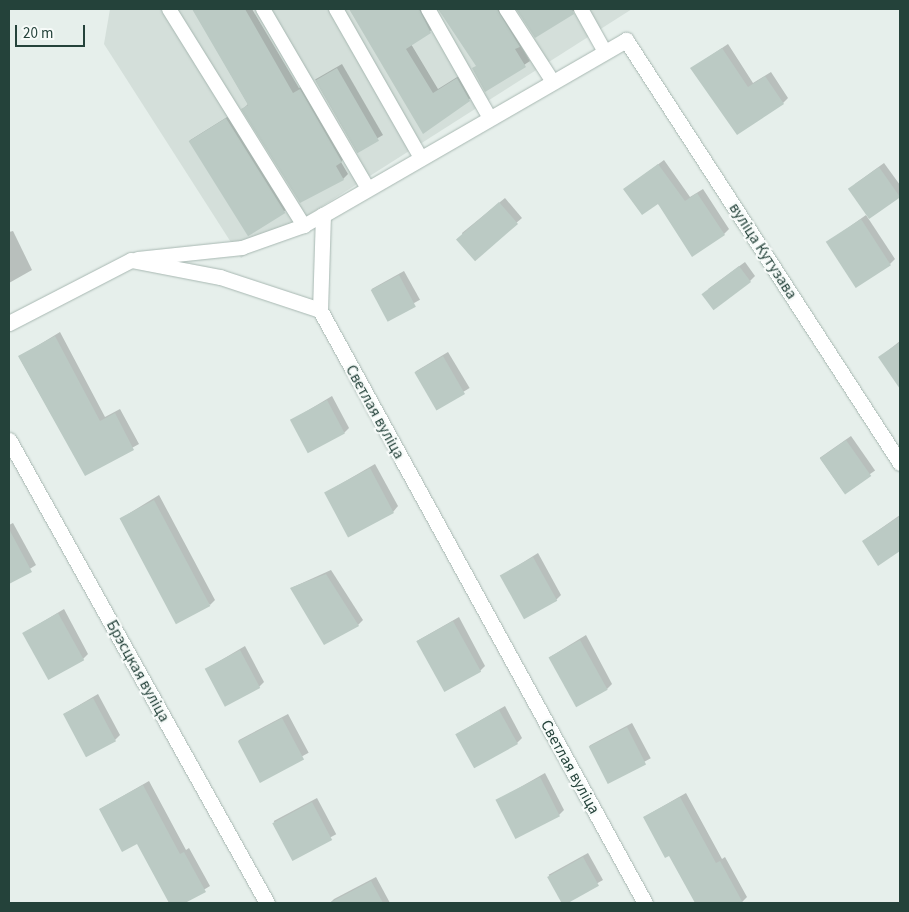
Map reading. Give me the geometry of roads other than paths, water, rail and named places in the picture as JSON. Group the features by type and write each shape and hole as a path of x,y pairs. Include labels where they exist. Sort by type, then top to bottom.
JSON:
{"street":[{"name":"вуліца Кутузава","path":"605,52 626,40 900,463"},
{"path":"9,323 131,260 220,277 320,310 323,215 605,52"},
{"name":"Светлая вуліца","path":"320,310 645,903"},
{"name":"Брэсцкая вуліца","path":"9,440 267,903"}],"lane":[{"path":"169,9 304,226"},
{"path":"263,9 368,189"},
{"path":"336,9 421,158"},
{"path":"428,9 490,118"},
{"path":"506,9 553,82"},
{"path":"581,9 605,52"},
{"path":"131,260 242,248 304,226 323,215"}]}
